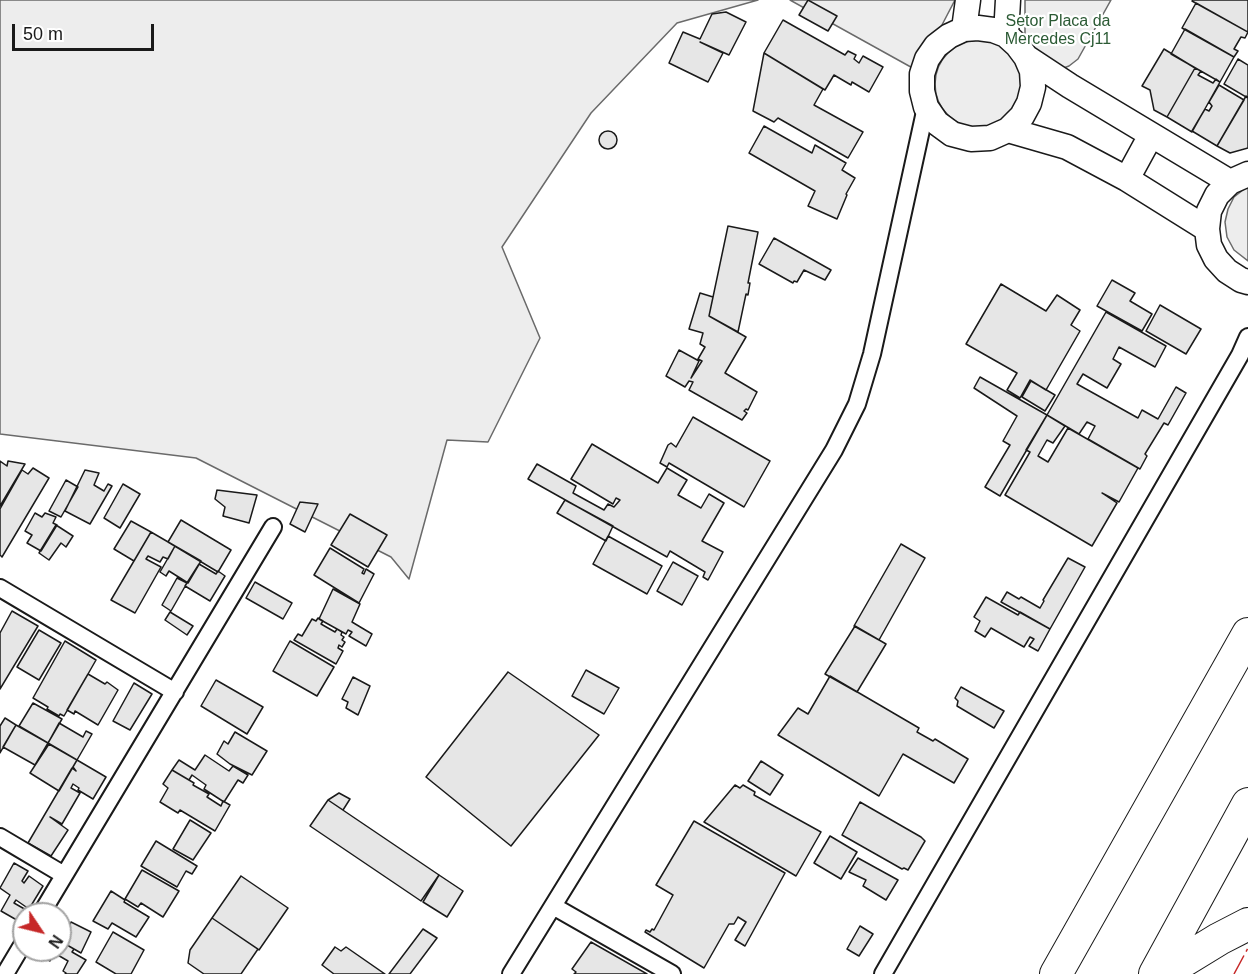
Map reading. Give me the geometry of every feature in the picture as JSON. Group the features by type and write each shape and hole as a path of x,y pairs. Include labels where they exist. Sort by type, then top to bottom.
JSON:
{"highway":[{"path":"1056,974 1242,645"},
{"path":"1155,974 1248,804"},
{"path":"1162,974 1248,924"},
{"path":"1219,939 1229,939 1248,950"}],"street":[{"path":"964,29 968,0"},
{"path":"1006,35 1008,0"},
{"path":"964,29 993,30 1006,35 1026,57 1032,71 1033,87 1022,117 1008,130 990,138 971,139 952,134 937,123 926,106 922,83 927,59 936,46 949,36 964,29"},
{"path":"1026,57 1151,135 1239,178 1217,195 1209,211 1207,229 1209,245 1216,259 1227,271 1240,280 1248,282"},
{"path":"511,974 821,470 857,404 872,354 926,106"},
{"path":"1008,130 1067,147 1127,179 1207,229"},
{"path":"1127,179 1151,135"},
{"path":"883,974 1248,337"},
{"path":"48,902 273,527"},
{"path":"0,588 175,692"},
{"path":"1242,645 1248,624"},
{"path":"0,837 64,875"},
{"path":"552,906 672,974"}],"green space":[{"path":"0,0 758,0 677,23 591,113 502,247 540,338 488,442 447,440 409,579 391,557 196,458 0,434"},
{"path":"790,0 955,0 918,71"},
{"name":"Setor Placa da Mercedes Cj11","path":"1025,0 1111,0 1078,59 1061,69 1031,49 1025,36"},
{"path":"979,40 996,44 1010,53 1019,67 1023,84 1019,101 1010,115 996,124 979,128 962,124 948,115 939,101 935,84 939,67 948,53 962,44"},
{"path":"1248,186 1248,261 1234,250 1227,237 1225,222 1234,197"}],"building":[{"path":"808,0 837,16 828,31 799,15"},
{"path":"1248,0 1248,32 1192,1"},
{"path":"1196,3 1248,32 1245,38 1241,37 1234,49 1238,51 1234,57 1182,28"},
{"path":"726,12 746,22 729,55 700,42 723,53 708,82 669,63 683,32 700,39 712,14"},
{"path":"783,20 845,55 848,51 856,55 854,59 859,63 863,56 883,67 869,92 834,75 825,90 764,53"},
{"path":"1185,29 1234,57 1220,82 1171,54"},
{"path":"1164,49 1195,68 1167,117 1154,110 1150,90 1142,86"},
{"path":"764,53 823,89 814,105 863,132 848,158 778,118 774,122 753,111"},
{"path":"1238,59 1248,65 1248,98 1224,84"},
{"path":"1195,68 1201,71 1198,75 1213,83 1216,79 1220,82 1192,132 1167,117"},
{"path":"1219,85 1244,100 1217,146 1192,131 1205,109 1209,111 1212,106 1209,102"},
{"path":"1246,96 1248,98 1248,148 1230,153 1217,146"},
{"path":"764,126 812,153 815,145 846,163 842,170 855,178 846,194 837,219 808,206 815,191 749,153"},
{"path":"608,131 614,134 617,140 614,146 608,149 602,146 599,140 602,134"},
{"path":"728,226 758,232 748,283 750,283 748,295 746,294 738,332 709,316"},
{"path":"774,238 831,270 825,280 804,270 797,282 793,283 759,264"},
{"path":"1112,280 1135,293 1130,301 1152,314 1142,331 1097,306"},
{"path":"1001,284 1046,311 1057,295 1080,310 1071,325 1080,331 1046,390 1030,380 1020,398 1007,390 1017,373 966,344"},
{"path":"700,293 713,297 709,316 746,337 725,373 757,392 748,410 744,411 747,413 742,420 689,390 693,382 689,381 685,387 666,376 679,350 699,361 691,378 702,361 698,359 705,347 700,344 703,333 689,329"},
{"path":"1160,305 1201,329 1186,354 1146,331"},
{"path":"1106,312 1166,346 1155,367 1119,347 1113,359 1121,364 1107,388 1083,374 1077,384 1138,418 1142,410 1158,419 1176,387 1186,393 1168,425 1164,423 1145,454 1147,456 1140,469 1088,439 1095,426 1087,422 1079,434 1047,415"},
{"path":"980,377 1047,415 1000,496 985,487 1010,445 1003,441 1017,416 974,388"},
{"path":"1031,381 1055,395 1045,411 1022,397"},
{"path":"1047,415 1065,426 1053,443 1047,440 1038,456 1048,462 1068,428 1138,468 1119,502 1102,493 1117,503 1092,546 1005,495 1030,452 1026,450"},
{"path":"693,417 770,461 744,507 669,463 667,467 660,463 668,445 671,443 676,447"},
{"path":"592,444 658,483 667,468 687,480 678,495 701,508 709,494 724,503 702,541 723,552 708,580 703,577 705,572 670,551 667,557 528,479 537,464 576,486 573,493 604,510 608,504 614,507 620,500 616,498 613,504 571,479"},
{"path":"0,461 7,466 8,461 25,464 0,506"},
{"path":"33,468 49,478 2,557 0,555 0,509 22,470 28,474"},
{"path":"85,470 99,473 94,485 104,491 108,484 112,486 90,524 65,511"},
{"path":"66,480 78,487 61,517 49,511"},
{"path":"123,484 140,494 120,528 104,518"},
{"path":"217,490 257,495 249,523 223,516 225,507 215,499"},
{"path":"565,500 613,526 606,541 557,513"},
{"path":"300,502 318,504 305,532 290,524"},
{"path":"35,513 42,517 45,513 56,517 53,523 57,525 41,551 27,543 32,535 25,531"},
{"path":"350,514 387,535 368,567 331,545"},
{"path":"181,520 231,550 218,572 168,542"},
{"path":"131,521 151,532 134,561 114,549"},
{"path":"56,525 73,536 66,547 61,543 49,560 39,553"},
{"path":"151,532 175,546 168,559 163,557 160,562 148,556 146,559 161,567 135,613 111,600"},
{"path":"608,536 662,566 647,594 593,564"},
{"path":"901,544 925,558 879,640 854,626"},
{"path":"175,546 201,561 188,583 169,571 166,576 160,572"},
{"path":"330,548 364,569 362,573 364,574 366,569 374,574 359,603 314,575"},
{"path":"1068,558 1085,567 1050,629 1001,602 1007,592 1040,608"},
{"path":"673,562 698,576 682,605 657,591"},
{"path":"199,564 216,574 218,571 225,576 210,601 185,586"},
{"path":"177,578 187,583 171,611 162,605"},
{"path":"255,582 292,603 283,619 246,598"},
{"path":"333,589 360,604 352,622 372,634 366,646 349,636 352,632 348,630 346,634 319,619"},
{"path":"986,597 1050,629 1038,651 1029,646 1034,639 1030,637 1024,647 991,628 985,637 975,631 980,621 974,617"},
{"path":"12,611 38,626 0,689 0,633"},
{"path":"170,612 193,626 187,635 165,620"},
{"path":"318,618 323,621 321,624 335,632 337,629 344,637 342,640 345,642 342,647 339,645 338,648 343,651 336,664 294,640 298,634 302,636 312,619 316,621"},
{"path":"855,626 886,644 857,692 825,674"},
{"path":"39,630 61,643 39,680 17,667"},
{"path":"65,641 96,660 64,716 60,714 59,716 33,698"},
{"path":"290,641 334,667 317,696 273,671"},
{"path":"586,670 619,688 604,714 572,696"},
{"path":"508,672 599,735 511,846 426,777"},
{"path":"88,674 105,684 107,682 118,690 98,725 75,711 74,714 67,710"},
{"path":"830,676 919,728 917,732 933,741 935,739 968,759 954,783 903,754 879,796 778,735 798,708 808,714"},
{"path":"353,677 370,686 358,715 346,708 348,702 342,699"},
{"path":"216,680 263,707 247,734 201,706"},
{"path":"134,683 152,694 130,730 113,721"},
{"path":"961,687 1004,711 994,728 957,706 958,701 955,698"},
{"path":"33,703 62,719 48,743 19,726"},
{"path":"5,718 16,725 0,753 0,726"},
{"path":"59,723 83,737 86,731 92,734 77,760 48,743"},
{"path":"16,725 48,743 35,765 3,747"},
{"path":"235,732 267,751 252,775 230,764 217,754 224,741 228,744"},
{"path":"49,744 77,760 59,791 30,773"},
{"path":"205,755 229,771 233,766 248,775 243,783 238,780 224,802 204,789 206,785 192,775 189,780 172,770 179,760 195,770"},
{"path":"77,760 106,777 93,799 73,784 71,788 80,793 62,824 50,817 68,830 51,856 28,843 72,768 76,771 73,767"},
{"path":"761,761 783,775 770,795 748,781"},
{"path":"172,770 209,794 207,797 221,806 223,801 230,805 215,831 180,810 178,813 160,802 168,788 163,784"},
{"path":"735,785 740,788 743,785 755,792 754,795 821,832 796,876 704,822"},
{"path":"339,793 350,799 343,810 328,800"},
{"path":"328,800 439,875 421,901 310,826"},
{"path":"860,802 925,841 908,870 902,869 842,835"},
{"path":"190,820 211,833 193,860 173,849"},
{"path":"694,821 785,873 745,946 735,940 746,922 738,917 734,924 729,924 704,968 645,932 654,930 673,895 656,885"},
{"path":"830,836 857,852 841,879 814,863"},
{"path":"156,841 197,866 192,874 186,871 177,887 141,866"},
{"path":"858,858 898,880 886,900 863,886 866,880 849,872"},
{"path":"14,863 28,871 22,881 24,883 29,876 43,886 33,902 16,900 12,902 12,917 1,911 10,895 0,888"},
{"path":"142,870 179,891 163,917 141,903 138,907 125,899"},
{"path":"439,875 463,891 447,917 423,902"},
{"path":"241,876 288,908 259,950 212,918"},
{"path":"111,891 149,917 136,937 112,923 108,929 93,921"},
{"path":"212,918 258,949 241,974 204,974 188,963 190,950"},
{"path":"72,922 91,932 81,953 72,948"},
{"path":"860,926 873,934 859,956 847,949"},
{"path":"423,929 437,938 410,974 389,974"},
{"path":"113,932 144,950 131,974 116,974 96,962"},
{"path":"591,942 647,974 574,974 576,972 572,969"},
{"path":"335,947 341,951 346,947 385,974 334,974 322,965"},
{"path":"72,952 86,960 77,974 65,974 63,971 68,962 72,962"}],"power":[{"path":"1234,974 1248,948"}]}
